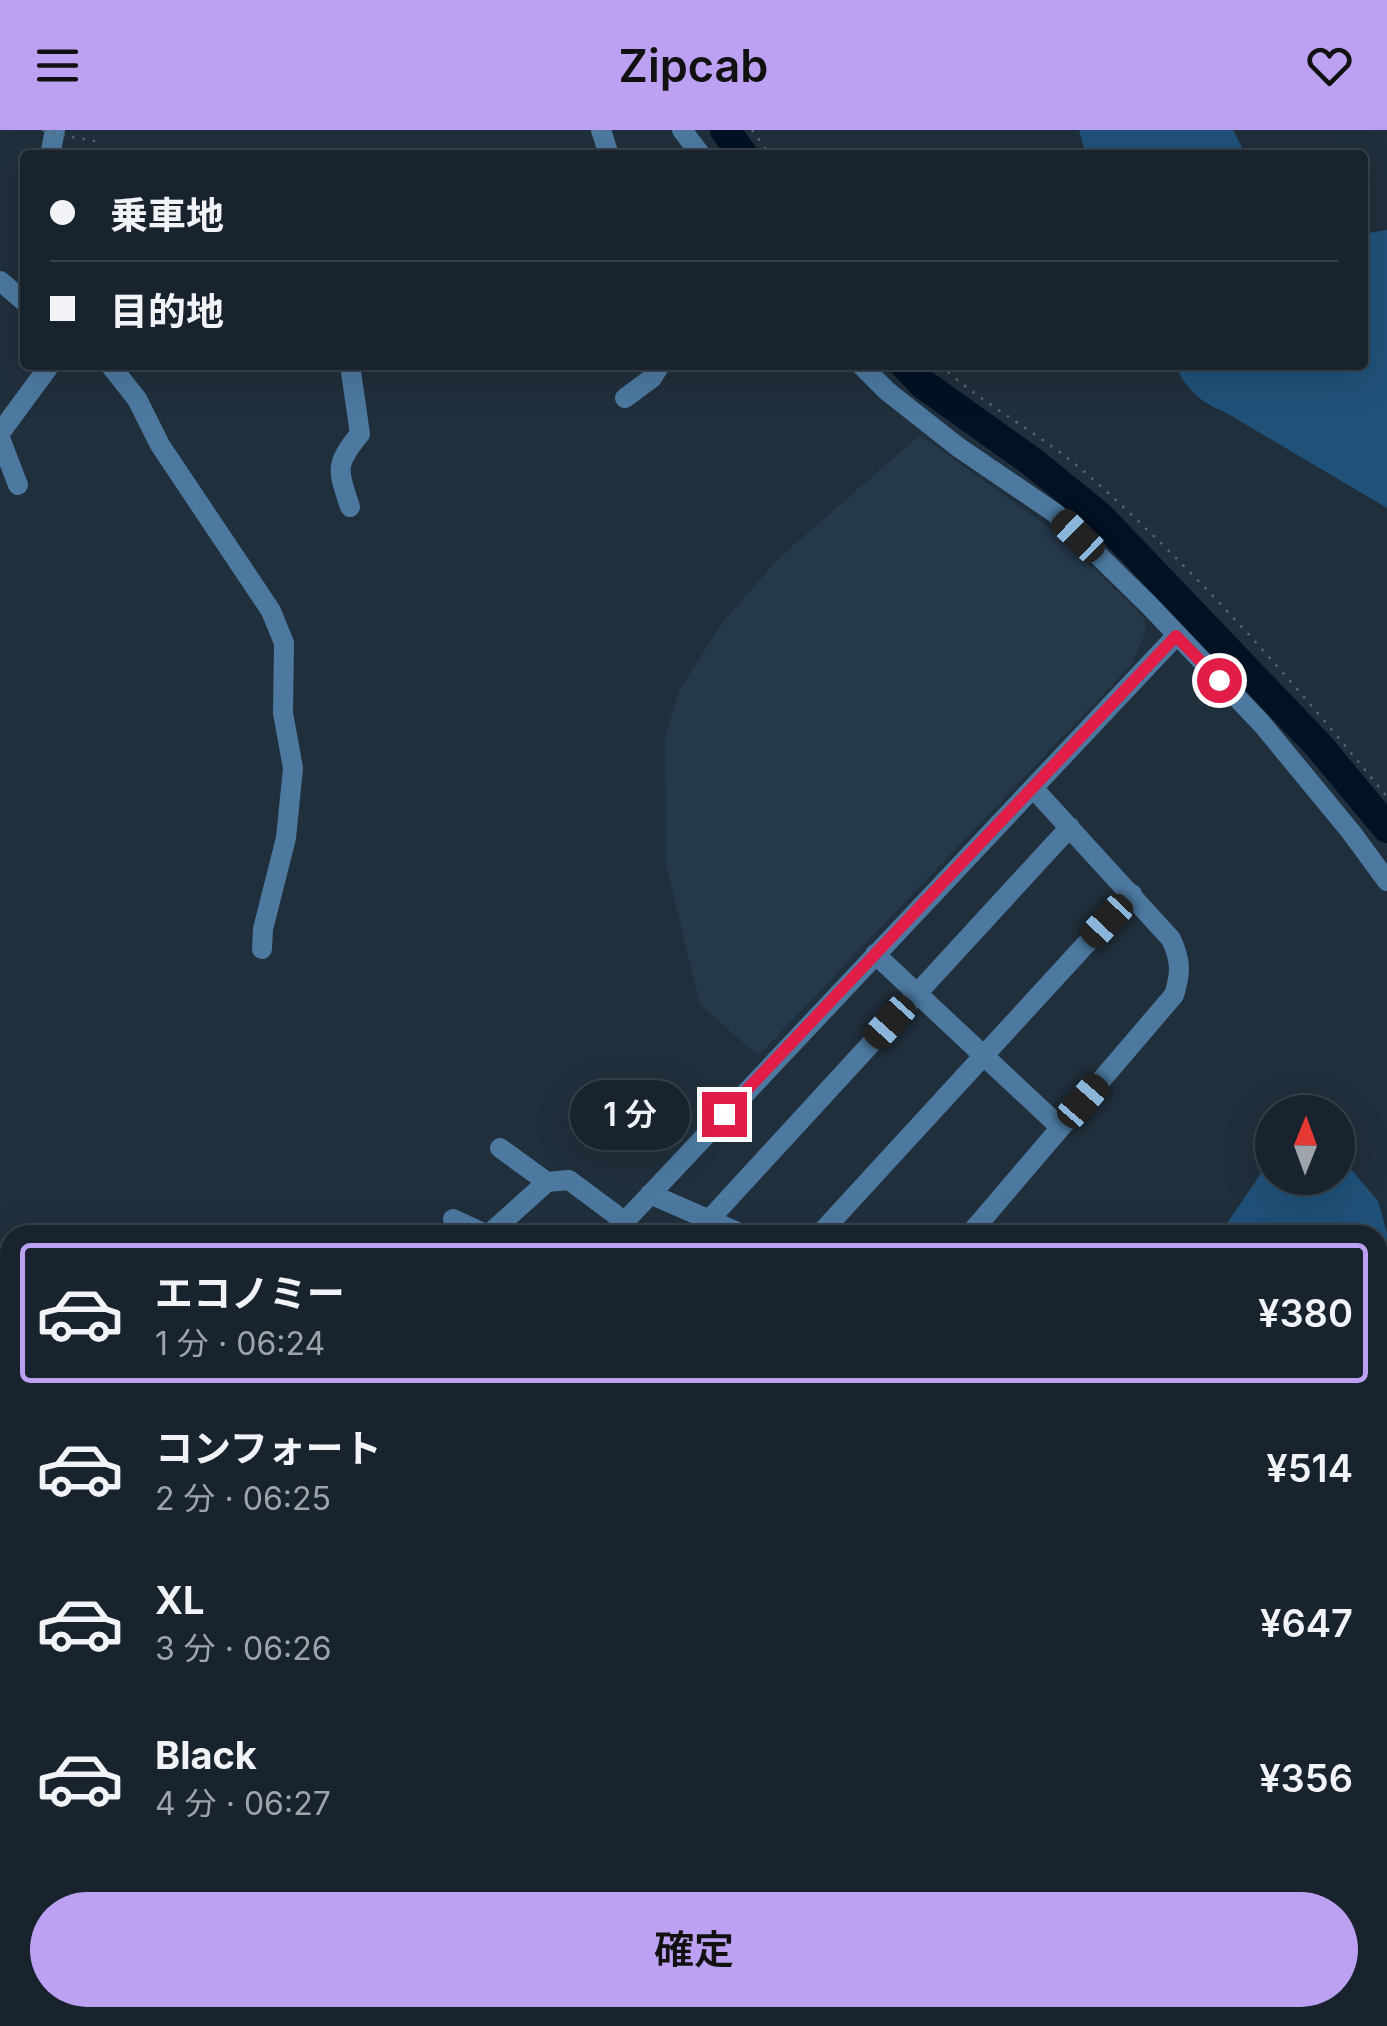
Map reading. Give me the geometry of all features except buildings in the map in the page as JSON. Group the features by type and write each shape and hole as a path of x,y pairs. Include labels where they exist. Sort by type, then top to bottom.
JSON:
{"street":[{"path":"682,130 697,150"},
{"path":"0,281 20,298"},
{"path":"18,485 0,436 46,370"},
{"path":"114,370 137,399 160,445 271,612 284,644 282,713 293,768 286,838 262,949"},
{"path":"350,507 338,472 340,458 360,434 351,370"},
{"path":"625,398 657,370"},
{"path":"867,370 887,391 958,447 1055,512 1262,724 1387,881"},
{"path":"621,1225 1176,636"},
{"path":"977,1225 1174,995 1181,974 1171,939 1034,789"},
{"path":"708,1220 1070,827"},
{"path":"828,1225 1132,894"},
{"path":"875,954 1060,1127"},
{"path":"500,1148 547,1182"},
{"path":"499,1225 547,1182 569,1180 615,1225"},
{"path":"650,1194 720,1225"},
{"path":"453,1219 466,1225"}],"path":[{"path":"42,130 100,142"},
{"path":"947,370 1084,471 1178,560 1267,654 1387,797"}],"shaded area":[{"path":"1079,130 1233,130 1243,150 1085,150"},
{"path":"1387,230 1387,508 1207,404 1178,370 1368,370 1368,233"},
{"path":"920,435 1059,535 1144,618 1146,630 1132,664 758,1056 700,1004 666,865 665,736 680,689 722,623 779,558"},
{"path":"1355,1174 1378,1201 1385,1225 1224,1225 1255,1182 1255,1195 1355,1195"}],"waterway":[{"path":"725,130 739,150"},
{"path":"910,370 1100,517 1319,746 1387,828"}],"route":[{"path":"724,1114 1176,636 1219,680"}]}
